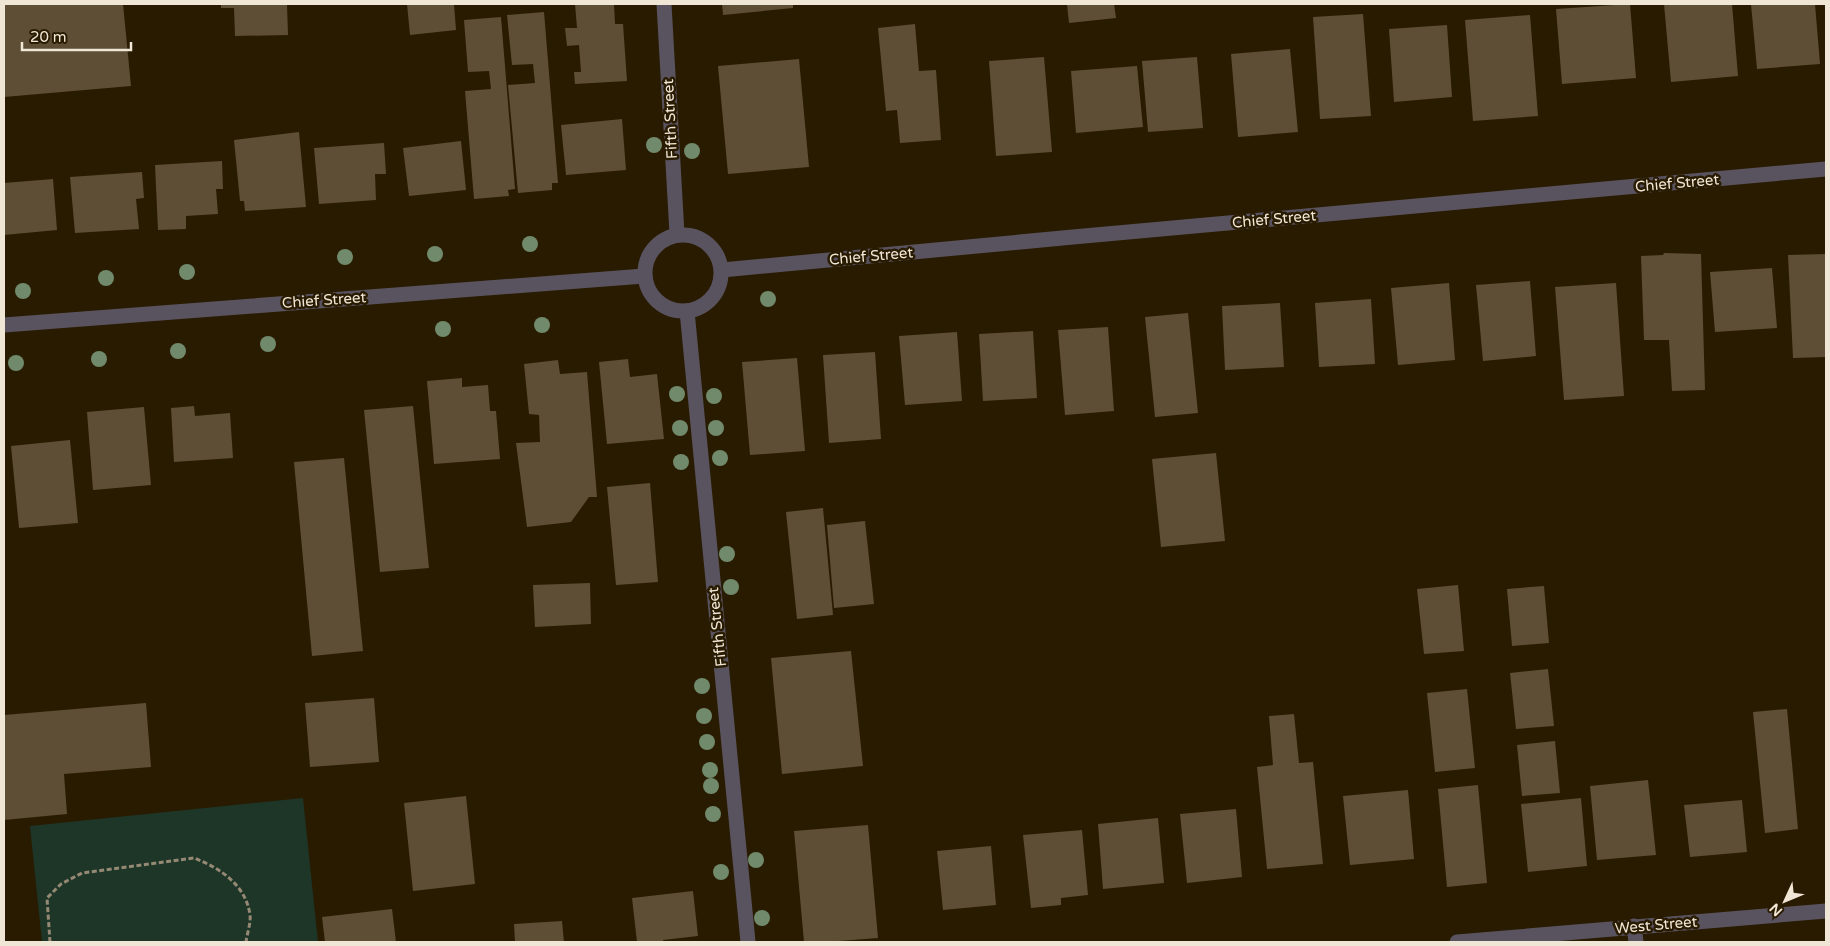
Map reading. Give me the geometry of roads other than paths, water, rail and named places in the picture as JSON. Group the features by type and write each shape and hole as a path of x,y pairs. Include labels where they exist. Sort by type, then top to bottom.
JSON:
{"street":[{"name":"Fifth Street","path":"664,4 677,234"},
{"name":"Chief Street","path":"722,270 1826,169"},
{"path":"677,234 694,235 708,243 717,255 722,270 721,280 715,295 704,306 687,311 671,310 657,302 648,290 644,276 646,261 651,250 663,239 677,234"},
{"name":"Chief Street","path":"4,325 644,276"},
{"name":"Fifth Street","path":"687,311 748,942"},
{"name":"West Street","path":"1457,942 1826,911"},
{"path":"1634,926 1636,942"}]}
